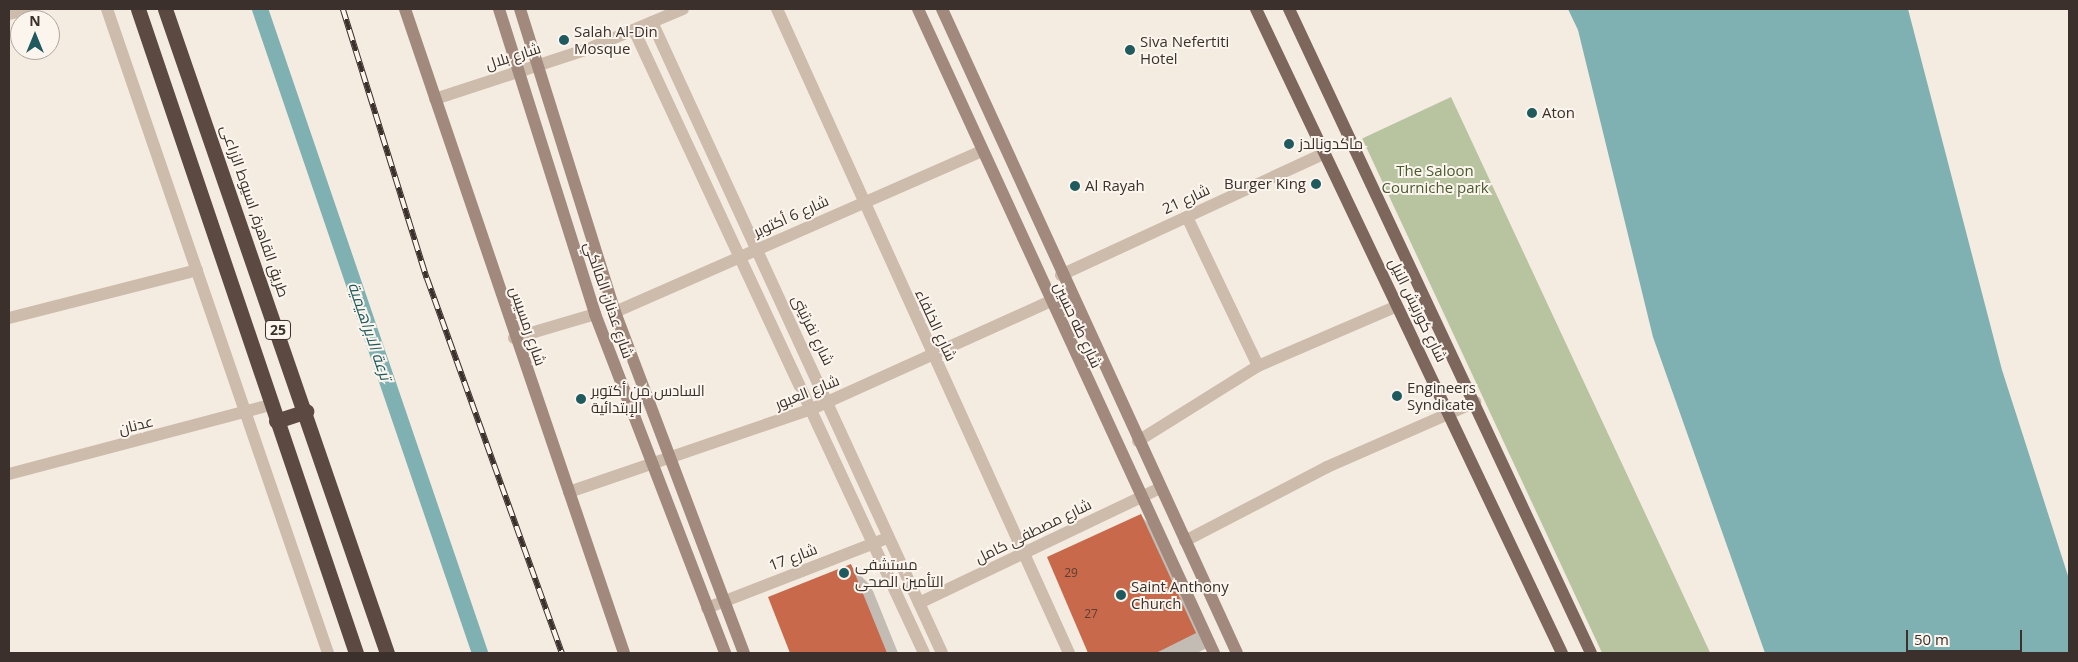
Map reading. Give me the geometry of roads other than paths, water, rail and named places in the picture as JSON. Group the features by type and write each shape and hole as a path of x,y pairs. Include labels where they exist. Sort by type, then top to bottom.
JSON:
{"highway":[{"name":"25","path":"138,9 270,405 356,653"},
{"name":"طريق القاهرة, اسيوط الزراعى","path":"166,9 306,411 387,653"},
{"path":"276,421 306,411"}],"main road":[{"name":"شارع رمسيس","path":"405,9 514,338 624,653"},
{"name":"شارع عدنان المالكي","path":"498,9 515,72 595,314 651,466 725,653"},
{"name":"شارع عدنان المالكي","path":"520,9 614,312 744,653"},
{"name":"شارع طه حسين","path":"918,9 1049,302 1214,653"},
{"name":"شارع طه حسين","path":"942,9 1061,275 1237,653"},
{"name":"شارع كورنيش النيل","path":"1256,9 1562,653"},
{"name":"شارع كورنيش النيل","path":"1289,9 1475,402 1591,653"}],"street":[{"path":"9,14 31,9"},
{"path":"107,9 328,653"},
{"name":"شارع بلال","path":"436,99 634,30 683,9"},
{"name":"شارع الخلفاء","path":"777,9 862,203 1068,653"},
{"name":"شارع نفرتيتى","path":"652,22 756,249 830,402 942,653"},
{"path":"634,30 814,408 924,653"},
{"name":"شارع 6 أكتوبر","path":"614,312 981,151"},
{"name":"شارع 21","path":"1061,275 1325,153"},
{"path":"1187,216 1258,366"},
{"path":"9,318 197,270"},
{"name":"شارع العبور","path":"569,492 669,460 830,402 933,357 1049,302"},
{"path":"1138,442 1258,366 1397,306"},
{"path":"514,338 595,314"},
{"path":"1185,541 1327,466 1475,402"},
{"name":"عدنان","path":"9,474 246,413 270,405"},
{"name":"شارع مصطفى كامل","path":"919,603 1160,488"},
{"name":"شارع 17","path":"707,608 891,536"}],"water":[{"path":"1568,9 1908,9 2002,370 2069,579 2069,653 1765,653 1653,337 1578,30"}],"waterway":[{"name":"ترعة الابراهيمية","path":"260,9 480,653"}],"railway":[{"path":"343,9 427,278 562,653"}],"place":[{"name":"Salah Al-Din Mosque","path":"564,40"},
{"name":"Siva Nefertiti Hotel","path":"1130,50"},
{"name":"Aton","path":"1532,113"},
{"name":"ماكدونالدز","path":"1289,144"},
{"name":"Burger King","path":"1316,184"},
{"name":"Al Rayah","path":"1075,186"},
{"name":"Engineers Syndicate","path":"1397,396"},
{"name":"السادس من أكتوبر الإبتدائية","path":"581,399"},
{"name":"مستشفى التأمين الصحى","path":"844,573"},
{"name":"Saint Anthony Church","path":"1121,595"}],"park label":[{"name":"The Saloon Courniche park","path":"1435,178"}]}
